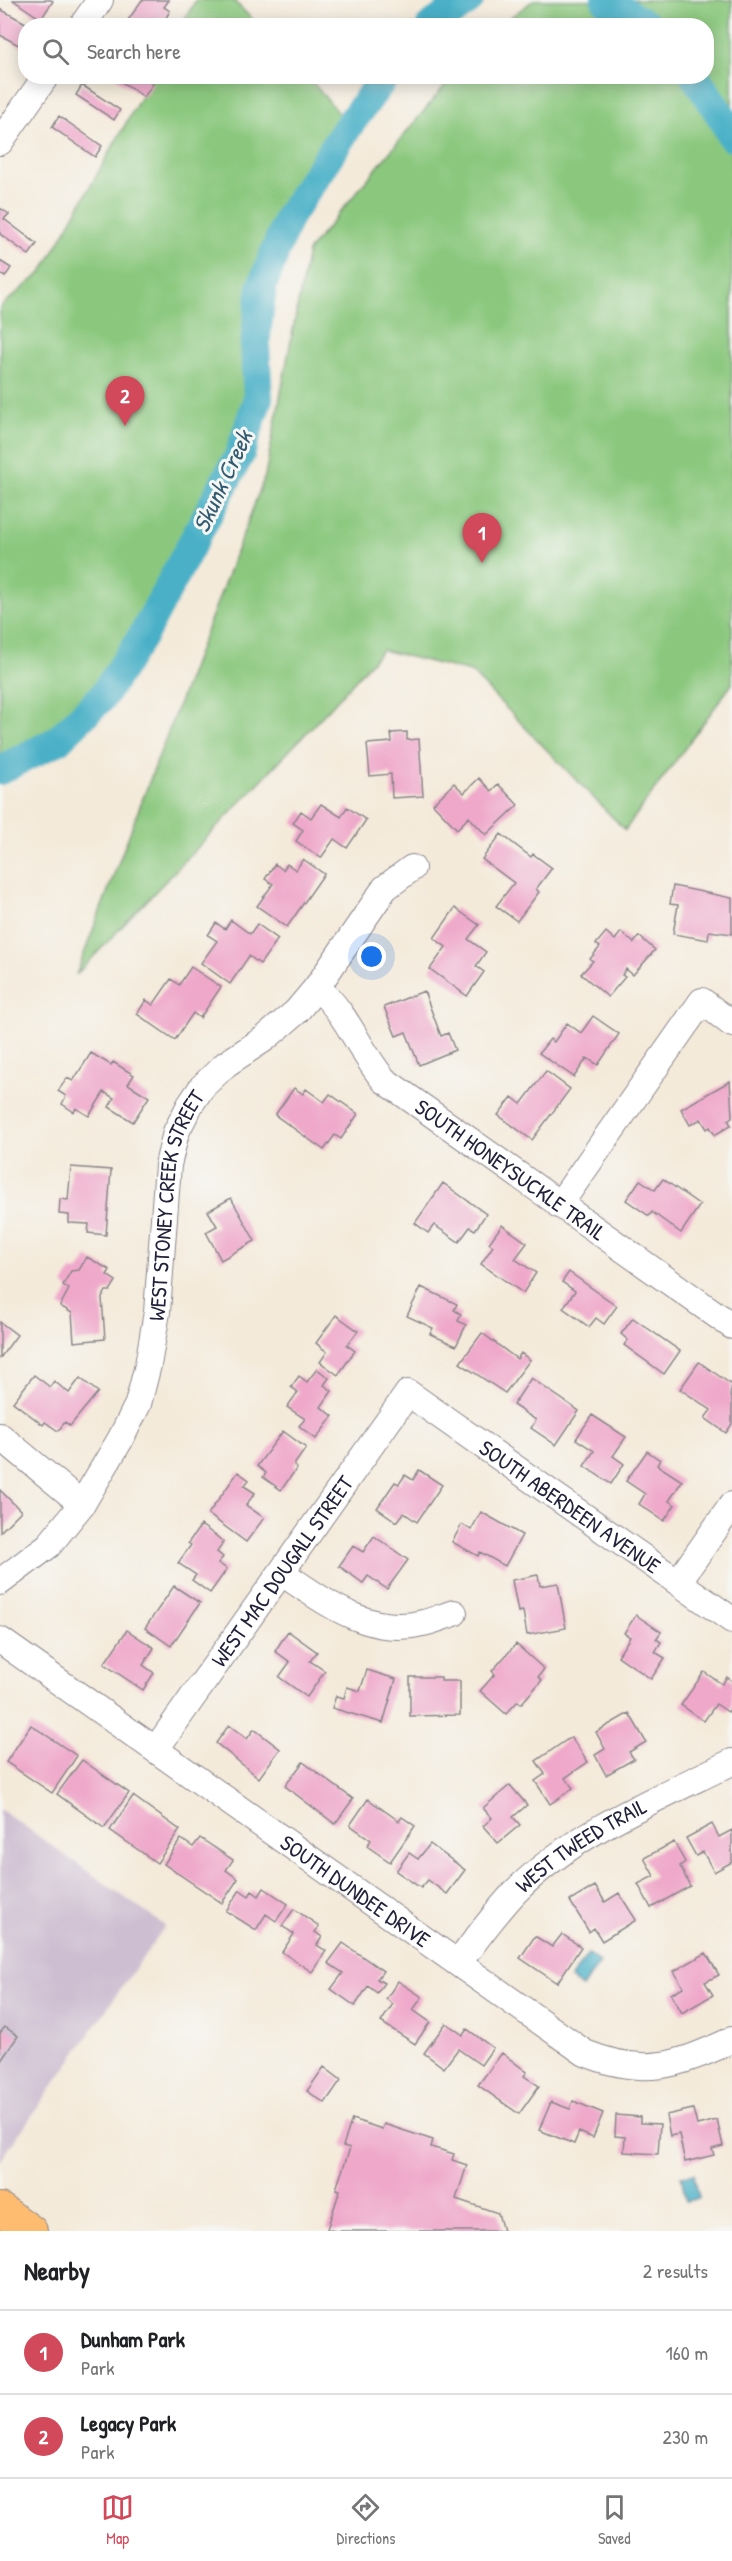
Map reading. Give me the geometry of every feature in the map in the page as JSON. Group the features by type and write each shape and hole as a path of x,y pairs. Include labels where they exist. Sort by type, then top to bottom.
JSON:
{"main road":[{"path":"0,2209 31,2231"}],"street":[{"path":"88,18 100,0"},
{"path":"0,142 40,84"},
{"name":"WEST STONEY CREEK STREET","path":"0,1582 49,1545 82,1504 120,1440 138,1404 148,1365 157,1312 168,1165 176,1132 202,1087 226,1064 264,1039 296,1012 317,987 385,888 412,868"},
{"name":"SOUTH HONEYSUCKLE TRAIL","path":"317,987 346,1019 369,1062 384,1080 732,1326"},
{"path":"560,1205 702,1001 732,1024"},
{"name":"WEST MAC DOUGALL STREET","path":"156,1749 408,1393"},
{"name":"SOUTH ABERDEEN AVENUE","path":"408,1393 732,1620"},
{"path":"0,1436 82,1504"},
{"path":"678,1582 732,1505"},
{"path":"282,1573 338,1610 374,1624 406,1626 423,1623 454,1612"},
{"name":"SOUTH DUNDEE DRIVE","path":"0,1640 585,2053 604,2061 647,2067 667,2066 695,2058 732,2040"},
{"name":"WEST TWEED TRAIL","path":"459,1962 516,1892 555,1857 586,1837 732,1762"}],"shaded area":[{"path":"0,1809 165,1926 0,2161"}],"green space":[{"path":"196,0 233,0 251,18 185,18"},
{"path":"534,0 732,0 732,684 625,830 471,672 382,650 329,709 76,975 265,476 308,251 446,84 714,84 714,18 510,18"},
{"path":"148,84 314,84 349,125 288,218 262,286 255,345 258,398 240,454 142,637 103,696 57,741 0,770 0,307 42,272"}],"water":[{"path":"588,1954 600,1963 582,1987 570,1979"},
{"path":"694,2174 699,2198 686,2201 681,2176"}],"building":[{"path":"13,0 53,1 40,18"},
{"path":"142,0 169,0 164,7 170,11 166,18 130,18"},
{"path":"0,9 18,19 18,45 0,35"},
{"path":"125,84 153,84 144,97"},
{"path":"82,85 120,110 114,120 76,95"},
{"path":"59,116 102,146 95,157 52,127"},
{"path":"0,208 9,214 4,219 37,244 29,255 0,234"},
{"path":"0,261 11,268 5,277 0,274"},
{"path":"407,732 407,740 419,739 423,796 392,798 391,774 370,776 367,744 392,742 391,733"},
{"path":"479,778 491,791 498,784 518,805 486,835 469,817 457,829 433,804 454,783 464,793"},
{"path":"321,804 341,817 347,807 366,820 347,848 334,839 321,858 296,841 303,830 293,823 301,811 311,818"},
{"path":"501,834 531,857 533,854 552,868 536,889 539,892 517,921 496,906 514,883 482,859"},
{"path":"303,859 324,874 287,927 257,906 273,884 265,879 275,864 283,870 287,864 296,870"},
{"path":"673,886 732,898 732,934 709,931 708,940 673,934 678,905 670,904"},
{"path":"455,908 479,925 468,939 486,952 476,966 484,972 467,996 430,969 446,947 434,938"},
{"path":"231,920 250,934 257,924 278,939 260,964 249,956 230,984 201,963 217,941 208,935 216,923 225,929"},
{"path":"606,932 615,940 621,932 634,943 639,936 655,950 633,975 626,969 622,975 625,977 608,997 581,974 593,961 590,959 600,947 596,944"},
{"path":"191,967 221,987 200,1018 193,1013 175,1040 137,1014 146,1000 153,1005 171,979 179,985"},
{"path":"424,991 441,1036 448,1033 455,1050 419,1065 406,1032 396,1036 384,1007"},
{"path":"593,1016 619,1034 598,1065 587,1058 574,1077 539,1053 550,1039 554,1042 567,1023 581,1033"},
{"path":"91,1053 111,1065 113,1062 134,1075 128,1084 149,1097 133,1122 109,1107 114,1098 104,1092 89,1116 76,1108 74,1112 62,1104 66,1096 58,1091 67,1078 73,1081"},
{"path":"546,1071 570,1089 532,1140 498,1115 512,1097 521,1104"},
{"path":"730,1081 732,1117 728,1120 731,1125 715,1135 710,1127 707,1129 701,1119 690,1125 681,1109"},
{"path":"294,1088 303,1094 306,1089 324,1102 330,1094 358,1114 341,1139 335,1135 324,1150 275,1115"},
{"path":"71,1167 111,1170 106,1235 88,1233 89,1224 69,1223 69,1215 59,1214 60,1199 68,1200"},
{"path":"663,1179 700,1205 681,1233 652,1212 649,1216 626,1200 640,1180 655,1190"},
{"path":"443,1183 486,1214 475,1230 470,1227 459,1242 434,1225 428,1233 415,1223"},
{"path":"231,1198 255,1241 221,1260 206,1232 217,1226 208,1211"},
{"path":"502,1225 527,1243 515,1259 536,1273 523,1293 481,1264 493,1246 489,1243"},
{"path":"87,1257 110,1270 107,1275 116,1281 102,1298 105,1339 74,1342 72,1313 60,1306 69,1289 63,1285 71,1271 79,1270"},
{"path":"569,1272 617,1306 604,1324 596,1318 589,1327 563,1308 575,1291 562,1282"},
{"path":"421,1287 457,1304 454,1310 461,1314 458,1321 466,1325 456,1346 430,1334 433,1328 407,1316"},
{"path":"336,1315 358,1331 347,1345 355,1351 338,1375 320,1362 327,1352 316,1343"},
{"path":"633,1318 680,1351 664,1374 624,1345 628,1340 621,1334"},
{"path":"0,1322 17,1335 0,1358"},
{"path":"482,1333 517,1359 521,1353 530,1360 505,1393 460,1363"},
{"path":"699,1362 732,1385 730,1396 732,1398 732,1424 726,1433 705,1418 711,1410 680,1389"},
{"path":"317,1369 329,1378 324,1385 332,1391 321,1407 333,1416 316,1439 299,1426 305,1419 287,1407 298,1392 291,1387 299,1376 307,1382"},
{"path":"34,1375 50,1387 54,1381 69,1393 80,1378 98,1392 70,1426 65,1422 58,1431 45,1422 43,1425 13,1402"},
{"path":"531,1378 579,1411 556,1445 531,1428 536,1420 513,1405"},
{"path":"592,1415 626,1437 613,1456 624,1464 611,1484 584,1466 594,1451 576,1439"},
{"path":"283,1431 306,1448 294,1465 297,1468 281,1490 263,1477 266,1473 257,1466"},
{"path":"647,1451 660,1460 657,1465 682,1481 669,1501 675,1505 664,1521 639,1504 645,1494 626,1481"},
{"path":"419,1470 442,1485 417,1522 404,1513 397,1522 377,1508 395,1482 399,1484 405,1475 413,1480"},
{"path":"238,1472 249,1480 244,1486 255,1493 246,1505 264,1518 246,1542 208,1514"},
{"path":"0,1490 21,1511 0,1532"},
{"path":"481,1512 522,1535 505,1566 480,1552 478,1556 452,1542 462,1524 471,1530"},
{"path":"201,1525 224,1542 217,1552 223,1557 218,1563 227,1569 210,1593 192,1580 196,1575 178,1563 191,1545 188,1543"},
{"path":"374,1536 408,1560 387,1589 368,1576 363,1583 339,1566 353,1546 363,1552"},
{"path":"538,1575 540,1586 558,1583 566,1628 527,1635 523,1611 518,1612 512,1580"},
{"path":"174,1586 200,1603 171,1646 145,1628"},
{"path":"636,1615 661,1632 656,1639 661,1642 655,1652 665,1658 651,1679 618,1656 630,1637 624,1633"},
{"path":"127,1630 154,1648 143,1665 154,1673 143,1690 104,1664"},
{"path":"288,1631 317,1652 310,1661 325,1671 307,1697 279,1677 290,1662 275,1651"},
{"path":"516,1644 544,1669 538,1677 542,1680 521,1704 518,1701 506,1714 480,1691 495,1674 492,1671"},
{"path":"367,1670 396,1679 383,1723 332,1708 336,1696 344,1698 347,1687 360,1691"},
{"path":"704,1672 722,1684 727,1677 732,1681 732,1706 728,1712 716,1704 704,1721 681,1705"},
{"path":"410,1677 441,1677 441,1681 460,1681 460,1715 410,1716"},
{"path":"629,1713 646,1742 629,1752 634,1759 606,1775 595,1755 605,1749 596,1732"},
{"path":"31,1725 77,1756 52,1793 6,1762"},
{"path":"229,1725 247,1739 254,1729 280,1749 259,1778 216,1743"},
{"path":"571,1737 588,1762 565,1778 573,1788 550,1804 535,1781 545,1774 536,1761"},
{"path":"82,1760 129,1793 104,1828 57,1794"},
{"path":"303,1762 353,1799 335,1824 285,1786"},
{"path":"510,1785 527,1805 513,1817 520,1825 498,1843 483,1826 492,1818 483,1808"},
{"path":"133,1796 180,1830 157,1863 110,1830"},
{"path":"368,1799 399,1821 402,1817 415,1826 390,1862 367,1846 371,1840 350,1825"},
{"path":"712,1824 719,1837 732,1830 732,1862 714,1872 703,1852 696,1856 686,1838"},
{"path":"200,1838 233,1860 226,1870 238,1879 222,1903 164,1864 181,1839 193,1847"},
{"path":"674,1842 685,1862 680,1866 690,1886 651,1908 638,1884 654,1876 644,1858"},
{"path":"430,1844 465,1870 447,1894 428,1880 421,1888 396,1871 409,1853 418,1859"},
{"path":"595,1886 605,1902 619,1893 636,1920 602,1941 594,1928 589,1932 570,1901"},
{"path":"264,1888 288,1904 276,1921 266,1914 256,1930 226,1911 240,1890 249,1896 252,1891 259,1896"},
{"path":"294,1909 319,1926 315,1932 322,1937 317,1945 326,1951 312,1972 282,1952 294,1934 282,1926"},
{"path":"562,1934 581,1947 557,1983 520,1958 535,1936 552,1947"},
{"path":"343,1943 383,1971 377,1979 384,1983 377,1993 368,1986 355,2006 331,1989 343,1973 328,1963"},
{"path":"706,1953 719,1975 705,1982 713,1995 682,2013 671,1994 683,1987 674,1971"},
{"path":"398,1981 422,1997 413,2010 430,2022 415,2044 381,2022 393,2004 386,1999"},
{"path":"446,2023 463,2035 467,2029 493,2048 481,2065 458,2049 444,2068 424,2053"},
{"path":"5,2027 18,2036 0,2062 0,2033"},
{"path":"502,2053 527,2072 524,2076 539,2086 519,2114 478,2085"},
{"path":"324,2067 341,2080 325,2103 307,2091"},
{"path":"573,2101 603,2113 593,2138 579,2132 574,2144 539,2130 551,2102 570,2109"},
{"path":"693,2109 697,2125 717,2120 723,2146 712,2149 714,2155 685,2162 679,2134 670,2136 666,2115"},
{"path":"616,2115 640,2117 640,2123 660,2124 658,2154 624,2152 625,2137 615,2136"},
{"path":"352,2119 382,2129 384,2124 433,2140 431,2147 454,2154 452,2160 467,2165 456,2199 498,2213 503,2231 335,2231 327,2229 340,2190 336,2189 350,2148 343,2146"}],"waterway":[{"name":"Skunk Creek","path":"443,18 469,0"},
{"name":"Skunk Creek","path":"606,0 634,18"},
{"name":"Skunk Creek","path":"0,770 57,741 103,696 142,637 240,454 258,398 255,345 262,286 288,218 349,125 379,84"},
{"name":"Skunk Creek","path":"700,84 732,137"}],"place":[{"name":"Legacy Park","path":"125,426"},
{"name":"Dunham Park","path":"482,563"}]}
